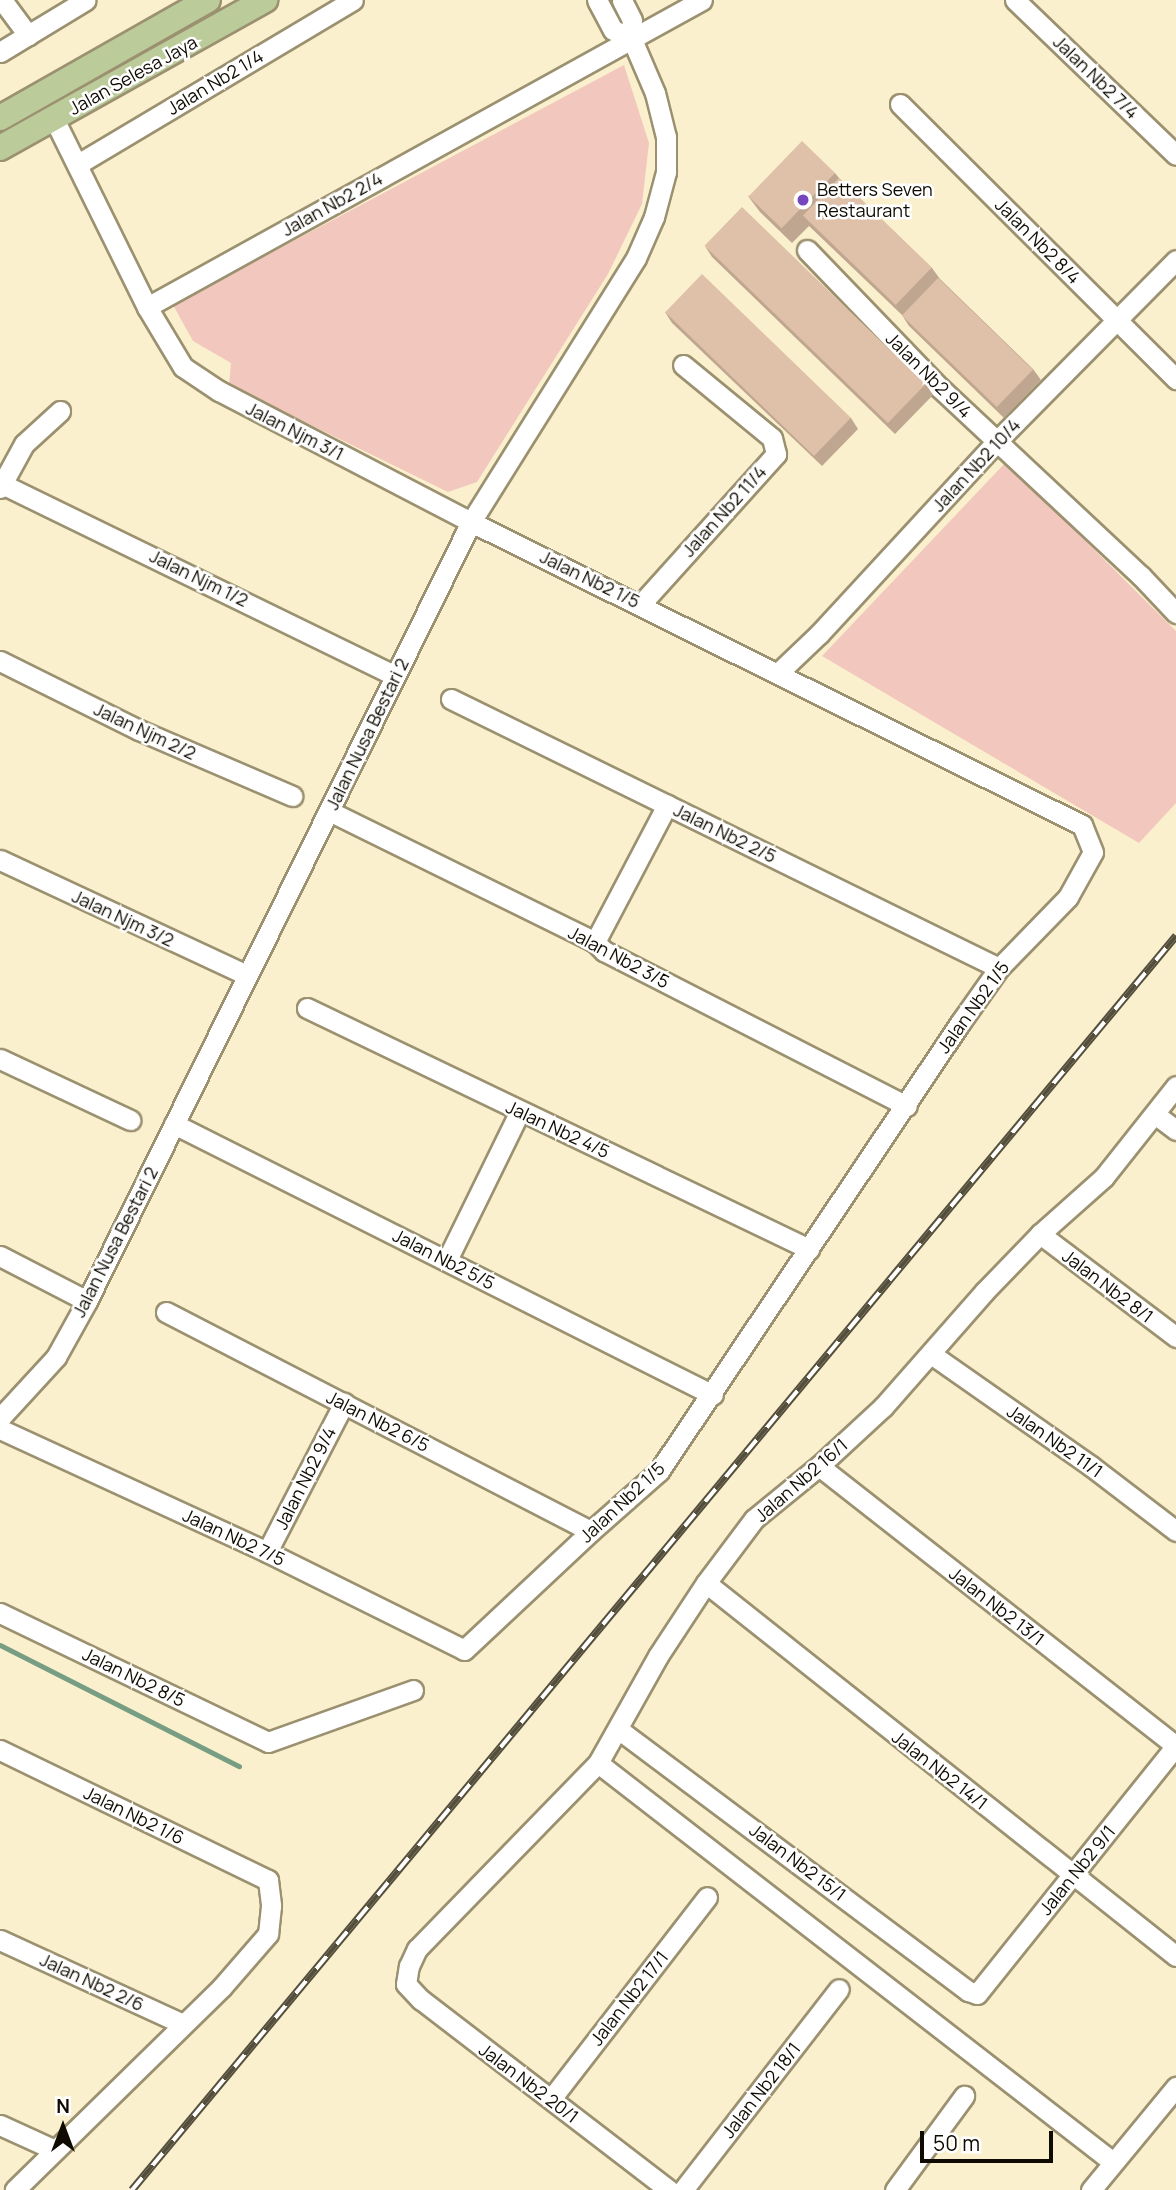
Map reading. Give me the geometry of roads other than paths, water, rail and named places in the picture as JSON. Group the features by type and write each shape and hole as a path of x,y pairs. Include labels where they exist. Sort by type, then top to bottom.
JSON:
{"main road":[{"name":"Jalan Selesa Jaya","path":"0,118 208,0"},
{"name":"Jalan Selesa Jaya","path":"0,148 265,0"},
{"path":"0,112 50,92"}],"street":[{"path":"2,0 28,35"},
{"path":"0,52 86,0"},
{"name":"Jalan Nb2 1/4","path":"78,164 353,0"},
{"name":"Jalan Nusa Bestari 2","path":"597,0 613,30 631,37"},
{"name":"Jalan Nusa Bestari 2","path":"0,1418 56,1357 87,1301 471,522 616,294 654,217 666,172 666,137 655,93 631,37 632,20 622,0"},
{"name":"Jalan Nb2 2/4","path":"147,307 702,0"},
{"name":"Jalan Nb2 7/4","path":"1016,0 1176,155"},
{"name":"Jalan Nb2 8/4","path":"900,104 1176,379"},
{"path":"54,119 147,307"},
{"name":"Jalan Nb2 9/4","path":"807,250 940,388 998,440 1176,613"},
{"name":"Jalan Nb2 10/4","path":"778,673 819,634 998,440 1176,260"},
{"name":"Jalan Njm 3/1","path":"147,307 183,367 219,391 471,522"},
{"name":"Jalan Nb2 11/4","path":"641,604 776,454 772,438 683,365"},
{"path":"1,486 24,443 60,411"},
{"name":"Jalan Njm 1/2","path":"1,486 395,676"},
{"name":"Jalan Nb2 1/5","path":"464,1650 659,1471 713,1395 999,968 1068,897 1093,852 1082,825 471,522"},
{"name":"Jalan Njm 2/2","path":"0,661 139,730 292,796"},
{"name":"Jalan Nb2 2/5","path":"451,699 999,968"},
{"path":"595,942 667,805"},
{"name":"Jalan Nb2 3/5","path":"329,811 595,942 604,951 907,1107"},
{"name":"Jalan Njm 3/2","path":"0,860 247,975"},
{"name":"Jalan Nb2 4/5","path":"307,1008 809,1249"},
{"path":"0,1059 130,1120"},
{"name":"Jalan Nb2 16/1","path":"409,1966 417,1949 598,1763 657,1656 706,1583 754,1519 819,1466 883,1407 1040,1234 1104,1177 1156,1115 1176,1086"},
{"path":"447,1260 520,1111"},
{"path":"1156,1115 1176,1130"},
{"name":"Jalan Nb2 5/5","path":"174,1124 713,1395"},
{"name":"Jalan Nb2 8/1","path":"1040,1234 1176,1337"},
{"path":"0,1256 87,1301"},
{"name":"Jalan Nb2 6/5","path":"166,1312 591,1531"},
{"name":"Jalan Nb2 11/1","path":"931,1354 1091,1466 1176,1531"},
{"name":"Jalan Nb2 9/4","path":"267,1552 344,1404"},
{"name":"Jalan Nb2 7/5","path":"0,1429 267,1552 464,1650"},
{"name":"Jalan Nb2 13/1","path":"819,1466 1176,1746"},
{"name":"Jalan Nb2 14/1","path":"706,1583 1176,1956"},
{"name":"Jalan Nb2 8/5","path":"0,1613 268,1742 413,1690"},
{"name":"Jalan Nb2 15/1","path":"618,1729 968,1991 978,1994"},
{"name":"Jalan Nb2 9/1","path":"978,1994 1176,1746"},
{"name":"Jalan Nb2 1/6","path":"0,1750 268,1880 271,1906 268,1934 183,2024"},
{"path":"598,1763 1113,2162"},
{"name":"Jalan Nb2 17/1","path":"551,2099 707,1897"},
{"name":"Jalan Nb2 2/6","path":"0,1940 183,2024"},
{"name":"Jalan Nb2 20/1","path":"409,1966 406,1984 421,2000 669,2190"},
{"name":"Jalan Nb2 18/1","path":"683,2190 839,1989"},
{"path":"15,2190 183,2024"},
{"path":"1091,2190 1176,2087"},
{"path":"895,2190 964,2096"},
{"path":"0,2124 55,2150"}],"waterway":[{"path":"0,1645 239,1766"}],"railway":[{"path":"132,2190 1176,936"}],"place":[{"name":"Betters Seven Restaurant","path":"803,200"}]}
